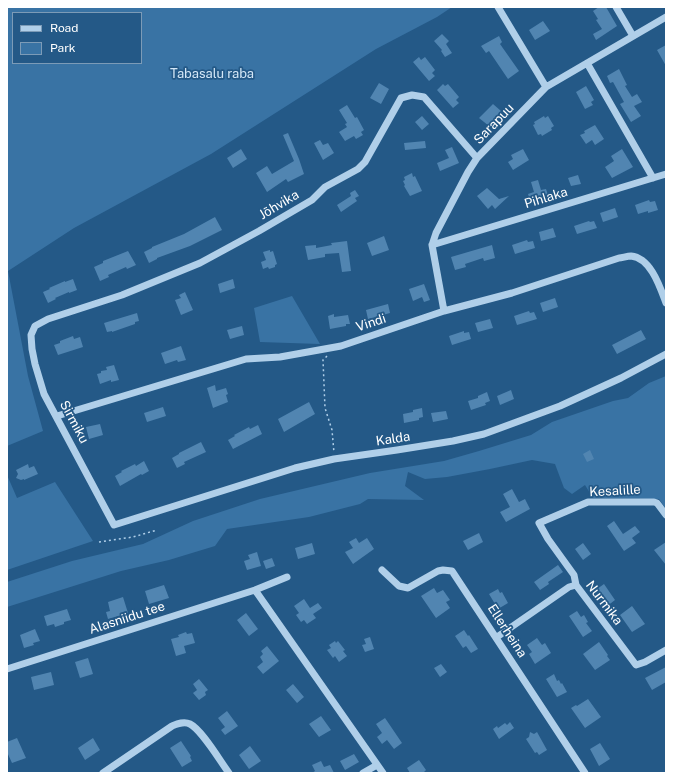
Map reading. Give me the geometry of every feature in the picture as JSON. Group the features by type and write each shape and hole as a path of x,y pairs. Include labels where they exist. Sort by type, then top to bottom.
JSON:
{"street":[{"path":"498,7 546,87"},
{"path":"616,7 633,36"},
{"name":"Sarapuu","path":"432,245 436,233 477,158 546,87 666,17"},
{"path":"587,63 653,178"},
{"name":"Jõhvika","path":"35,326 48,319 122,295 200,263 312,200 325,187 358,169 365,162 401,98 412,95 424,97 477,158"},
{"name":"Pihlaka","path":"432,245 666,174"},
{"path":"432,245 444,311"},
{"name":"Vindi","path":"57,416 246,359 280,357 336,347 444,311 512,293 594,265 631,256 640,259 646,264 656,278 666,303"},
{"name":"Sirmiku","path":"35,326 32,335 32,350 44,394 114,525"},
{"name":"Kalda","path":"114,525 295,468 334,459 453,441 484,434 560,406 621,378 666,354"},
{"name":"Kesalille","path":"576,585 574,575 548,539 539,523 588,502 654,502 666,515"},
{"name":"Ellerheina","path":"382,570 399,586 408,588 438,571 452,570 585,773"},
{"name":"Alasniidu tee","path":"7,669 255,590 287,577"},
{"name":"Nurmika","path":"497,637 569,587 576,585 626,653 636,664 645,662 666,650"},
{"path":"255,590 383,773"},
{"path":"103,773 172,726 182,723 189,723 198,730 228,773"},
{"path":"363,773 377,765"}],"path":[{"path":"334,459 332,430 325,408 323,360 336,347"},
{"path":"99,542 133,537 157,530"}],"green space":[{"name":"Tabasalu raba","path":"7,7 452,7 437,17 376,49 211,154 74,228 8,271 28,376 43,431 7,446"},
{"path":"292,296 320,344 260,342 254,308"},
{"path":"666,376 666,509 659,499 593,498 585,485 572,494 564,488 555,464 532,460 447,477 425,479 408,472 405,486 424,500 368,499 360,504 309,517 227,529 215,546 169,560 121,571 7,607 7,582 72,561 143,544 193,521 260,499 370,473 444,461 531,435 552,422 613,401 628,398 649,383"},
{"path":"7,475 17,498 55,482 93,541 7,570"}],"building":[{"path":"599,7 606,7 617,26 596,40 593,34 602,29 596,20 598,19 593,11"},
{"path":"543,21 550,31 535,40 529,30"},
{"path":"442,34 449,41 446,44 452,53 445,57 441,51 442,50 434,41"},
{"path":"499,36 502,42 500,44 519,71 508,79 489,51 486,53 481,46"},
{"path":"666,45 666,66 657,50"},
{"path":"419,57 421,60 425,57 435,70 432,73 435,76 429,81 413,62"},
{"path":"619,69 627,85 625,86 632,97 637,94 642,102 634,106 641,116 631,122 620,104 624,102 613,82 610,83 607,76"},
{"path":"379,83 389,89 381,104 370,98"},
{"path":"443,84 445,86 448,84 459,97 456,100 459,103 453,108 437,90"},
{"path":"586,86 594,100 591,102 593,105 585,109 576,92"},
{"path":"493,104 501,111 489,126 479,118"},
{"path":"347,105 355,118 357,117 364,130 361,132 363,135 356,139 354,136 345,141 339,132 347,127 345,124 347,123 339,110"},
{"path":"422,116 429,124 422,130 415,122"},
{"path":"544,116 545,118 548,116 554,126 551,128 552,130 542,136 541,134 538,135 533,125 535,124 534,122"},
{"path":"595,125 604,139 595,145 592,140 586,144 580,135"},
{"path":"288,133 304,174 288,182 286,179 267,192 256,173 267,166 272,174 294,161 283,135"},
{"path":"320,140 323,145 328,143 334,153 323,160 314,143"},
{"path":"425,141 426,148 405,150 404,143"},
{"path":"452,147 459,163 440,171 437,163 449,158 445,150"},
{"path":"241,149 247,159 233,168 227,158"},
{"path":"523,149 529,160 513,170 508,162 513,159 511,155"},
{"path":"622,149 633,167 612,178 605,167 614,161 611,156"},
{"path":"412,173 422,191 410,196 404,186 403,181 405,180 404,177"},
{"path":"578,175 581,184 571,186 568,178"},
{"path":"538,180 541,190 546,189 548,195 530,200 528,194 534,192 531,182"},
{"path":"487,188 499,199 509,196 495,209 492,205 488,209 477,196"},
{"path":"355,190 359,196 355,198 357,201 341,212 337,205 351,196 350,193"},
{"path":"649,200 650,202 655,201 658,210 638,214 635,205"},
{"path":"615,208 618,217 603,222 600,213"},
{"path":"215,217 222,230 190,246 157,258 149,263 144,252 152,247 184,234"},
{"path":"589,221 594,221 597,228 577,234 574,226"},
{"path":"553,228 556,237 541,241 539,232"},
{"path":"384,236 389,250 372,256 367,243"},
{"path":"527,240 528,242 533,241 535,248 515,254 512,245"},
{"path":"347,241 351,271 342,272 339,253 325,254 325,257 308,260 305,246 316,245 316,248 332,245 331,243"},
{"path":"492,245 495,258 484,261 483,258 465,264 466,267 455,270 451,257"},
{"path":"270,250 270,252 273,251 277,264 275,267 263,269 261,262 266,260 263,252"},
{"path":"128,251 136,265 127,269 126,267 108,275 109,277 100,281 94,267 103,263 103,261"},
{"path":"73,279 77,290 55,298 56,299 48,303 43,292 65,281"},
{"path":"233,279 235,288 220,293 218,284"},
{"path":"424,284 430,300 424,302 422,297 413,301 409,289"},
{"path":"185,292 193,310 181,315 175,300 181,298 179,295"},
{"path":"555,298 558,307 543,312 540,303"},
{"path":"388,304 390,313 368,319 366,310"},
{"path":"529,311 530,313 534,312 537,319 517,325 514,316"},
{"path":"137,313 139,321 135,322 135,324 112,332 107,332 104,323"},
{"path":"334,314 334,317 348,315 350,324 330,329 328,316"},
{"path":"490,319 493,328 478,332 475,323"},
{"path":"242,326 244,335 230,339 227,330"},
{"path":"641,330 646,339 617,354 612,345"},
{"path":"464,331 464,333 469,332 471,339 452,345 449,336"},
{"path":"73,336 74,339 80,337 83,347 58,355 54,345"},
{"path":"181,346 186,360 178,362 177,360 165,364 161,353"},
{"path":"114,365 119,380 111,382 111,380 100,384 97,374 101,373 101,371 107,370 106,367"},
{"path":"215,385 216,391 226,388 228,402 213,408 207,388"},
{"path":"511,390 514,399 500,405 497,396"},
{"path":"487,392 490,401 485,403 486,405 471,410 468,401 478,398 478,396"},
{"path":"309,402 315,414 284,432 278,419"},
{"path":"163,407 166,416 147,422 144,413"},
{"path":"422,408 423,417 419,418 419,420 404,423 403,414"},
{"path":"446,411 448,419 433,422 431,413"},
{"path":"100,424 103,435 89,439 86,427"},
{"path":"258,425 262,434 233,449 228,440 249,427 250,429"},
{"path":"201,442 206,452 184,462 185,464 177,468 172,458"},
{"path":"590,450 594,459 587,462 583,454"},
{"path":"144,461 149,471 120,486 115,476 122,472 121,471 135,464 136,466"},
{"path":"28,464 29,468 34,466 38,474 24,480 16,478 18,474 16,470"},
{"path":"512,489 519,502 525,499 530,509 506,522 500,512 510,507 503,494"},
{"path":"614,521 623,534 635,526 640,532 632,538 636,543 624,551 607,526"},
{"path":"479,533 483,542 468,550 463,541"},
{"path":"356,538 359,543 367,538 374,549 353,564 345,552 353,548 349,542"},
{"path":"666,542 666,565 654,550"},
{"path":"312,543 315,554 298,559 295,548"},
{"path":"583,543 591,554 583,560 575,549"},
{"path":"257,552 261,566 247,570 244,561 250,559 248,555"},
{"path":"272,558 275,566 266,569 263,561"},
{"path":"558,565 563,572 548,582 549,584 540,590 534,582"},
{"path":"604,584 615,600 606,607 597,595 599,593 597,589"},
{"path":"164,585 169,598 149,604 145,591"},
{"path":"434,588 437,593 443,590 450,600 446,602 450,608 436,618 421,596"},
{"path":"498,589 500,593 502,592 508,603 498,609 489,594"},
{"path":"123,597 128,613 108,619 106,612 110,611 108,602"},
{"path":"304,599 310,608 318,603 322,608 313,614 316,618 307,624 304,620 301,622 296,615 299,613 294,606"},
{"path":"632,606 645,624 632,632 620,615"},
{"path":"67,609 71,620 55,627 54,624 47,626 44,616"},
{"path":"577,611 581,617 584,615 588,622 586,623 592,631 583,637 569,616"},
{"path":"246,613 258,629 249,636 237,620"},
{"path":"35,629 40,641 33,643 34,645 24,648 20,635"},
{"path":"464,630 478,649 471,653 466,646 463,648 455,636"},
{"path":"186,632 187,634 192,633 195,643 184,646 186,653 176,656 171,639 179,637 178,635"},
{"path":"370,637 374,649 365,652 362,645 366,644 364,639"},
{"path":"537,638 542,645 545,643 551,653 535,664 529,654 532,652 527,645"},
{"path":"335,641 336,643 338,641 345,650 343,651 347,656 339,662 335,656 333,658 327,650 331,648 329,645"},
{"path":"599,642 610,660 595,670 583,654"},
{"path":"267,646 279,661 263,674 257,667 263,662 260,657 263,654 261,651"},
{"path":"88,658 93,674 80,678 75,662"},
{"path":"441,664 447,672 440,677 434,668"},
{"path":"666,667 666,682 652,690 645,678"},
{"path":"51,672 54,685 34,690 31,677"},
{"path":"554,674 557,681 559,680 561,684 562,683 567,692 557,697 546,679"},
{"path":"199,679 208,690 205,692 206,695 199,700 193,693 197,690 193,684"},
{"path":"293,684 304,697 297,703 286,690"},
{"path":"588,699 601,717 585,728 571,708"},
{"path":"227,711 238,726 225,735 221,730 225,727 218,718"},
{"path":"321,716 331,730 319,737 309,724"},
{"path":"385,718 402,743 394,749 387,740 382,744 377,737 382,733 376,724"},
{"path":"510,722 514,728 499,739 493,729 497,726 498,728 505,723 507,725"},
{"path":"530,732 534,734 537,732 547,750 539,755 537,752 535,753 526,739 529,737"},
{"path":"17,738 26,758 12,763 7,752 7,742"},
{"path":"93,738 100,750 85,760 78,748"},
{"path":"181,741 191,756 192,761 182,767 170,748"},
{"path":"600,743 610,759 599,766 590,749"},
{"path":"250,746 261,761 249,769 239,755"},
{"path":"354,754 359,762 345,770 340,761"},
{"path":"419,760 426,770 423,773 410,773 407,768"},
{"path":"321,761 324,767 330,765 334,773 312,773 315,771 312,765"}]}
